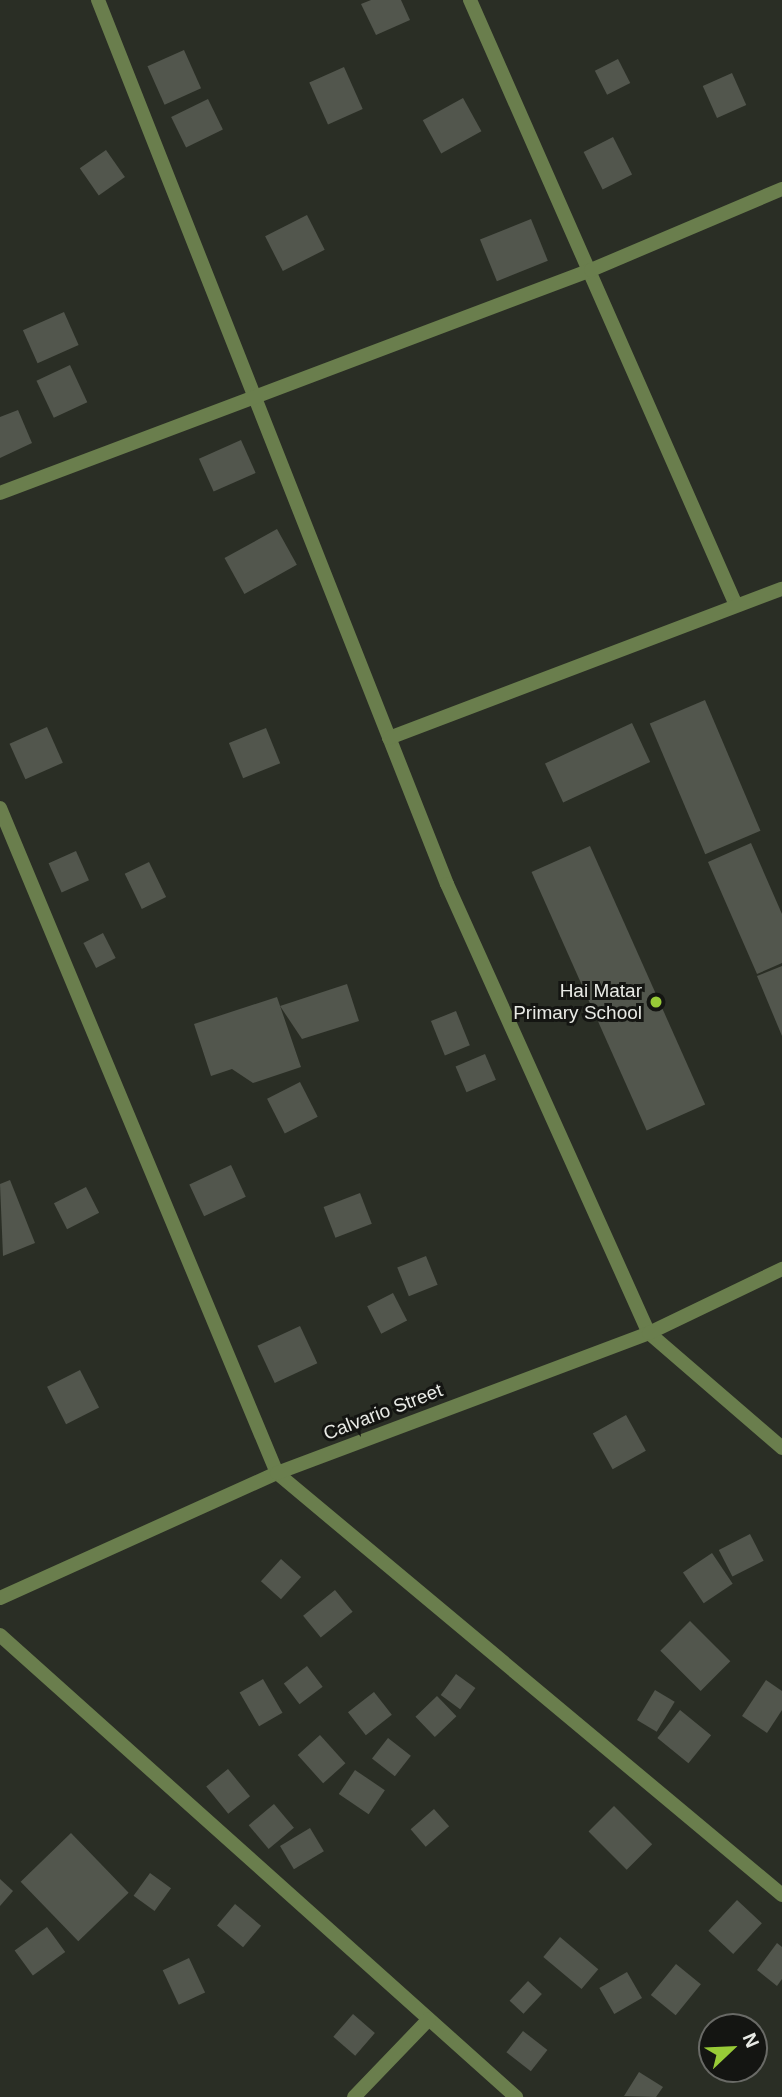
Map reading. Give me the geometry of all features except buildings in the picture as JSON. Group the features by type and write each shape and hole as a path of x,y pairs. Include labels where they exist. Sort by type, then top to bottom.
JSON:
{"street":[{"path":"98,0 447,884 649,1333 782,1448"},
{"path":"470,0 736,605"},
{"path":"0,493 255,400 591,270 782,189"},
{"path":"389,738 782,589"},
{"path":"0,808 277,1473 782,1895"},
{"name":"Calvario Street","path":"0,1598 277,1473 649,1333 782,1269"},
{"path":"0,1635 516,2097"},
{"path":"354,2097 429,2019"}],"place":[{"name":"Hai Matar Primary School","path":"656,1002"}]}
